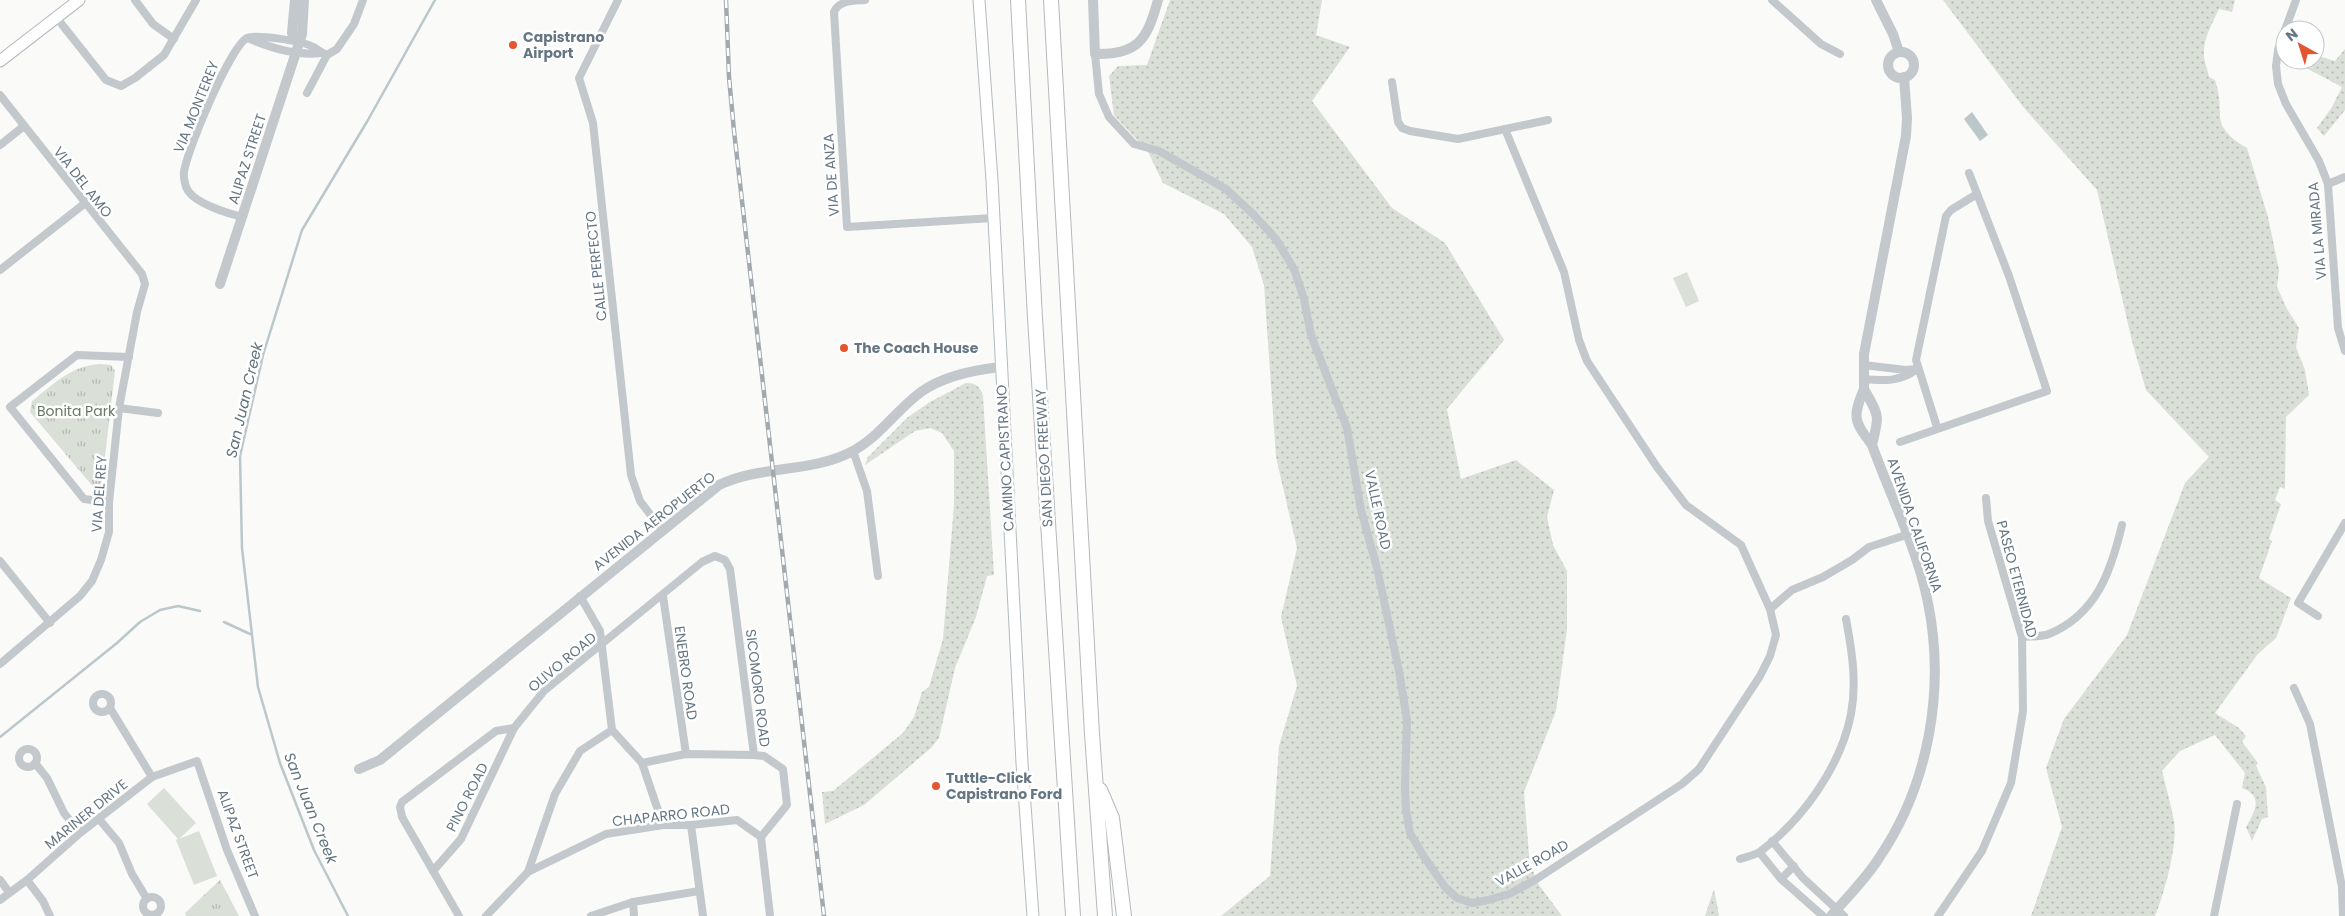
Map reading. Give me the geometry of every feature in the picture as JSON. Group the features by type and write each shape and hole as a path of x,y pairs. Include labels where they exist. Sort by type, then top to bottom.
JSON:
{"highway":[{"name":"SAN DIEGO FREEWAY","path":"1018,0 1036,338 1073,916"},
{"path":"1051,0 1104,916"},
{"path":"1097,782 1112,818 1124,916"}],"main road":[{"path":"0,61 79,0"},
{"name":"CAMINO CAPISTRANO","path":"979,0 993,218 1022,763 1033,916"}],"street":[{"path":"56,17 106,80 121,86 135,78 164,55 196,0"},
{"name":"ALIPAZ STREET","path":"295,0 292,33 296,47"},
{"name":"ALIPAZ STREET","path":"220,284 296,47 302,34 304,0"},
{"path":"307,94 324,54 337,49 354,24 363,0"},
{"name":"CALLE PERFECTO","path":"618,0 579,78 593,123 631,475 640,501 662,530"},
{"name":"VIA DE ANZA","path":"865,0 845,2 838,5 834,12 847,227 993,218"},
{"name":"VALLE ROAD","path":"1093,0 1099,94 1109,117 1134,144 1159,151 1226,190 1253,214 1276,239 1294,268 1304,298 1310,335 1347,428 1361,510 1377,568 1399,672 1407,720 1405,787 1410,833 1445,887 1458,898 1472,903 1509,894 1574,855 1691,777 1714,748 1766,666 1776,635 1770,609 1741,545 1686,505 1657,467 1588,361 1579,340 1564,272 1505,129"},
{"path":"1095,54 1121,53 1134,48 1148,29 1158,0"},
{"path":"1772,0 1815,40 1840,54"},
{"name":"AVENIDA CALIFORNIA","path":"1837,914 1879,860 1912,798 1927,747 1934,687 1931,623 1920,572 1872,445 1856,420 1856,410 1864,390 1863,365 1906,136 1907,118 1904,77 1910,74 1914,68 1911,56 1905,52 1898,52 1876,0"},
{"name":"VIA LA MIRADA","path":"2289,20 2296,0"},
{"path":"133,1 153,24 174,39"},
{"name":"VIA MONTEREY","path":"242,217 200,201 187,189 183,174 199,126 225,66 238,46 248,38 269,36 296,47 311,46 324,54"},
{"path":"1898,52 1893,54 1888,64 1893,75 1904,77"},
{"name":"VIA LA MIRADA","path":"2276,70 2278,84 2286,104 2320,161 2328,184 2338,328 2345,351"},
{"path":"1392,82 1395,111 1402,128 1458,138 1548,120"},
{"name":"VIA DEL AMO","path":"0,94 84,204 142,274 145,284"},
{"path":"0,145 24,126"},
{"path":"1900,442 1937,427 2048,391 2009,276 1969,173"},
{"path":"2328,184 2345,177"},
{"path":"1937,427 1925,385 1917,369 1916,360 1946,216 1951,210 1977,194"},
{"path":"0,270 84,204"},
{"name":"VIA DEL REY","path":"0,664 80,596 92,581 107,546 109,502 118,408 137,312 145,284"},
{"path":"109,502 84,499 10,407 77,355 129,357"},
{"path":"1863,365 1906,370 1917,369"},
{"name":"AVENIDA AEROPUERTO","path":"359,769 380,760 712,490 736,477 764,471 816,465 853,451 878,432 922,391 961,374 1000,368"},
{"path":"1863,379 1883,381 1898,379 1907,376 1917,369"},
{"name":"AVENIDA CALIFORNIA","path":"1864,390 1876,409 1878,417 1872,445"},
{"path":"118,408 158,412"},
{"path":"853,451 867,491 878,576"},
{"name":"PASEO ETERNIDAD","path":"1938,916 1982,851 2011,783 2023,711 2022,637 1988,521 1986,498"},
{"path":"2318,616 2298,603 2345,523"},
{"path":"2022,637 2048,634 2080,614 2101,589 2115,553 2122,525"},
{"path":"1770,609 1792,590 1823,577 1869,548 1906,535"},
{"name":"OLIVO ROAD","path":"514,728 544,692 702,562 715,556 720,558"},
{"name":"SICOMORO ROAD","path":"720,558 725,560 730,569 754,755 764,756 783,769 787,805 761,837"},
{"path":"0,561 50,623"},
{"path":"580,596 600,632 612,730 642,763 663,825"},
{"name":"ENEBRO ROAD","path":"662,596 686,754"},
{"path":"1740,859 1760,852 1797,819 1832,766 1844,737 1851,713 1854,656 1846,619"},
{"path":"2294,688 2310,724 2342,887 2343,916"},
{"path":"110,708 152,777"},
{"path":"459,916 402,817 400,807 407,798 496,731 514,728"},
{"name":"PINO ROAD","path":"433,871 461,839 514,728"},
{"path":"528,872 556,794 580,751 612,730"},
{"path":"642,763 686,754 754,755"},
{"name":"ALIPAZ STREET","path":"197,761 227,850 255,916"},
{"name":"MARINER DRIVE","path":"0,900 27,880 80,833 152,777 197,761"},
{"path":"36,763 47,778 64,813 80,833"},
{"path":"2214,916 2237,804"},
{"path":"100,819 119,843 132,874 147,899"},
{"name":"CHAPARRO ROAD","path":"486,916 528,872 606,834 663,825 691,826 737,820 761,837"},
{"path":"691,826 702,916"},
{"path":"761,837 770,916"},
{"path":"1772,841 1837,914"},
{"path":"1760,852 1781,879 1823,916"},
{"path":"1781,879 1794,866"},
{"path":"0,880 9,892"},
{"path":"27,880 43,901 50,916"},
{"path":"591,916 632,902 699,891"},
{"path":"632,902 634,916"}],"green space":[{"path":"1170,0 1322,0 1316,35 1350,47 1312,101 1392,208 1445,243 1504,340 1447,409 1461,479 1516,460 1554,490 1547,517 1553,545 1567,571 1567,629 1556,711 1524,792 1529,855 1536,881 1562,916 1221,916 1270,876 1279,746 1297,686 1281,617 1297,548 1276,457 1264,285 1252,247 1224,214 1163,183 1148,152 1114,115 1109,76 1118,66 1147,65"},
{"path":"1943,0 2235,0 2232,12 2219,9 2205,41 2205,62 2209,77 2215,80 2222,125 2235,140 2247,148 2268,217 2279,270 2277,287 2287,309 2299,328 2296,347 2305,370 2309,395 2286,417 2285,489 2280,487 2275,500 2281,504 2269,539 2272,541 2259,578 2291,598 2276,638 2257,655 2215,713 2239,728 2246,736 2242,742 2258,763 2256,766 2266,787 2268,817 2262,819 2252,841 2246,827 2256,805 2255,800 2249,791 2242,788 2245,773 2215,735 2180,751 2162,771 2175,831 2169,869 2155,916 2031,916 2062,827 2046,768 2064,719 2127,635 2185,483 2209,457 2146,390 2132,341 2097,190 2024,108"},
{"path":"2345,49 2345,110 2324,136 2317,128 2332,107 2342,87 2310,70 2325,70 2325,58 2335,61"},
{"path":"1687,272 1699,301 1686,307 1673,278"},
{"name":"Bonita Park","path":"100,364 111,365 115,371 102,483 95,489 30,412 32,401 64,376 80,368"},
{"path":"966,383 978,386 983,396 994,575 987,576 976,617 955,668 939,738 931,748 864,805 825,824 822,792 833,791 903,733 914,717 922,692 929,687 943,639 954,505 954,451 942,433 930,428 915,431 865,465 868,457 908,417 930,402"},
{"path":"164,788 196,823 179,839 199,831 217,876 194,885 176,840 178,839 147,804"},
{"path":"220,880 239,916 186,916 185,913"},
{"path":"1714,889 1719,916 1705,916"}],"shaded area":[{"path":"1972,112 1988,135 1980,141 1964,119"}],"waterway":[{"name":"San Juan Creek","path":"348,916 314,850 280,763 258,687 242,548 240,456 263,355 302,230 368,120 435,0"},
{"path":"0,737 117,643 140,622 160,610 178,606 200,611"},
{"path":"224,622 250,634"}],"railway":[{"path":"726,0 729,77 734,131 824,916"}],"place":[{"name":"Capistrano Airport","path":"513,45"},
{"name":"The Coach House","path":"844,348"},
{"name":"Tuttle-Click Capistrano Ford","path":"936,786"}]}
